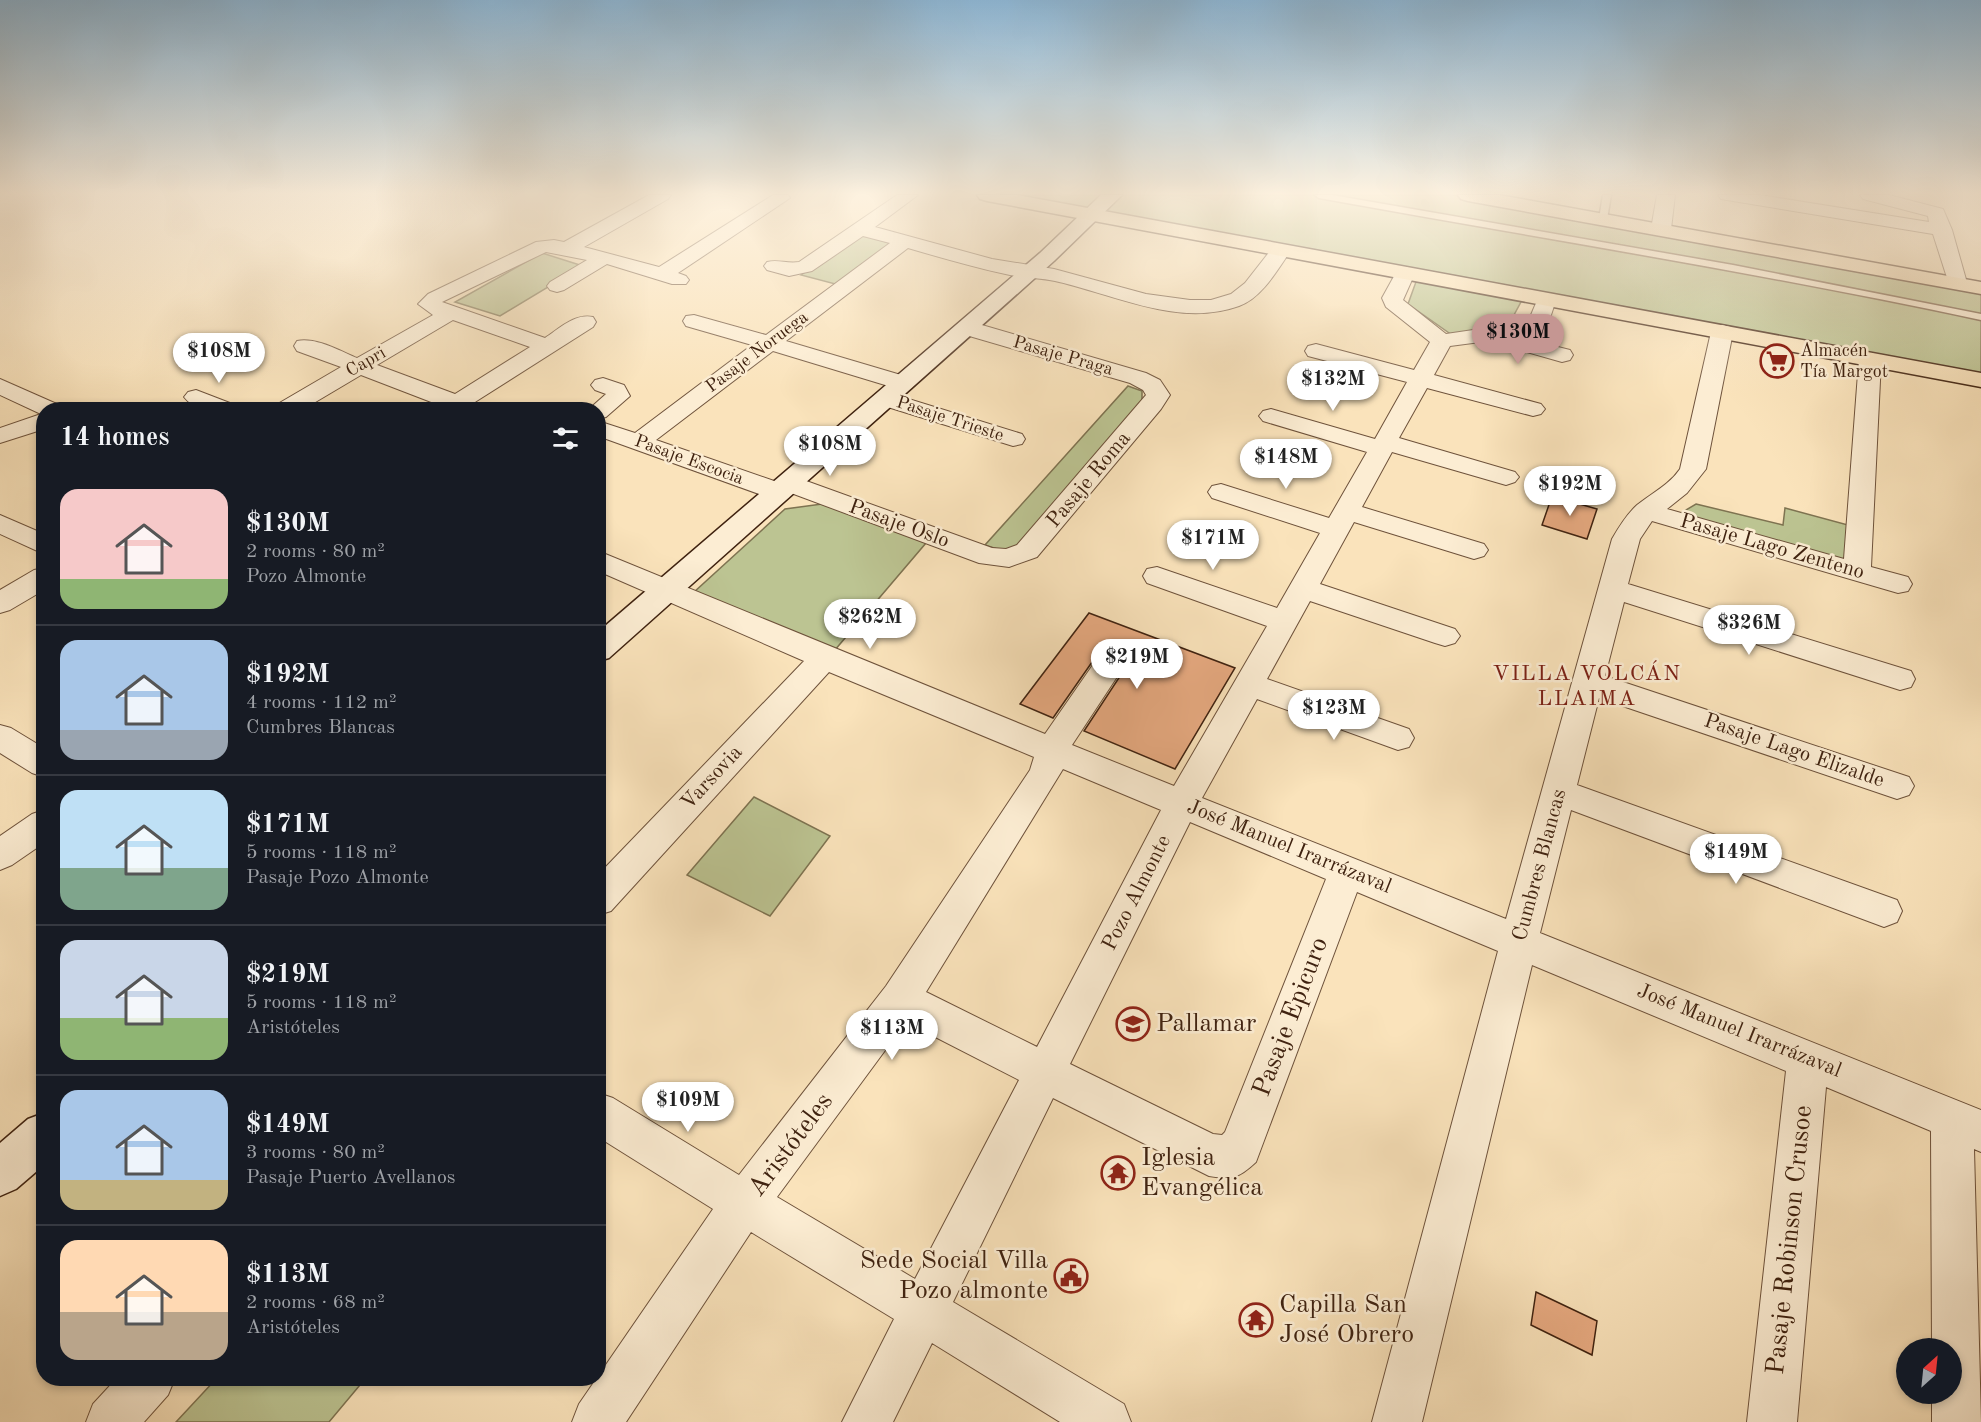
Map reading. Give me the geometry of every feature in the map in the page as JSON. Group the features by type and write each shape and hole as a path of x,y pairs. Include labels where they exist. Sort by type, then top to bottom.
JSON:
{"main road":[{"path":"606,643 1042,261"},
{"path":"1342,261 1981,380"},
{"path":"1836,261 1981,288"},
{"path":"0,1173 36,1142"}],"street":[{"path":"512,261 429,304 432,308 469,318 548,346"},
{"path":"557,286 598,261"},
{"path":"619,261 670,277 690,261"},
{"path":"774,266 789,270 805,267 813,261"},
{"name":"Pasaje Noruega","path":"638,442 878,261"},
{"path":"983,261 1012,269 1058,275 1152,301 1189,306 1212,306 1243,296 1272,261"},
{"path":"1951,261 1957,283"},
{"path":"1405,273 1392,298 1393,303 1442,341 1536,327 1546,300"},
{"name":"Capri","path":"297,402 449,314"},
{"name":"Pasaje Trieste","path":"694,321 770,343 1013,440"},
{"path":"471,402 585,322"},
{"name":"Pasaje Praga","path":"967,328 1138,378 1146,381 1156,390"},
{"name":"Cumbres Blancas","path":"1397,1422 1519,941 1629,531 1646,511 1683,483 1693,470 1722,332"},
{"path":"1484,335 1562,355"},
{"name":"Pozo Almonte","path":"867,1422 1182,803 1442,341"},
{"path":"304,346 455,402"},
{"path":"1316,351 1533,409"},
{"path":"1857,572 1870,360"},
{"path":"603,385 616,390 618,396 606,406"},
{"path":"0,386 36,403"},
{"name":"Pasaje Roma","path":"1009,558 1027,552 1033,546 1153,404 1158,395 1156,390"},
{"path":"196,397 208,402"},
{"path":"1271,416 1506,477"},
{"path":"0,436 36,424"},
{"name":"Pasaje Escocia","path":"606,431 784,488"},
{"name":"Pasaje Oslo","path":"784,488 980,554 1009,558"},
{"path":"1221,492 1474,550"},
{"name":"Pasaje Lago Zenteno","path":"1646,511 1898,584"},
{"path":"0,523 36,541"},
{"name":"José Manuel Irarrázaval","path":"606,563 825,657 1966,1125"},
{"path":"1157,576 1284,621"},
{"path":"0,603 36,582"},
{"path":"1303,588 1445,636"},
{"path":"1612,589 1900,678"},
{"name":"Aristóteles","path":"597,1422 719,1238 900,999 1047,774 1052,750 1117,654"},
{"name":"Varsovia","path":"606,891 825,657"},
{"name":"Pasaje Lago Elizalde","path":"1588,682 1897,786"},
{"path":"1250,684 1398,738"},
{"path":"0,737 36,759"},
{"path":"1559,792 1884,911"},
{"path":"0,855 36,830"},
{"name":"Pasaje Epicuro","path":"1046,1072 1209,1155 1229,1158 1241,1147 1347,871"},
{"path":"900,999 1046,1072"},
{"name":"Pasaje Robinson Crusoe","path":"1772,1422 1808,1059"},
{"path":"606,1118 744,1205 925,1310 1106,1422"},
{"path":"1957,1422 1966,1125"},
{"path":"111,1422 145,1386"}],"lane":[{"path":"1692,261 1981,317"},
{"path":"1721,261 1981,310"}],"green space":[{"path":"527,261 568,261 583,266 500,316 455,302"},
{"path":"820,261 871,261 839,285 801,275"},
{"path":"1371,261 1811,261 1981,293 1981,374"},
{"path":"1417,279 1522,300 1508,326 1452,335 1408,304"},
{"path":"1128,386 1142,391 1142,402 1023,543 1003,551 985,545"},
{"path":"822,504 926,543 834,651 693,593 785,509"},
{"path":"1696,504 1783,525 1785,508 1848,525 1846,563 1676,516"},
{"path":"754,797 830,836 770,916 687,875"},
{"path":"209,1386 359,1386 329,1422 176,1422"}],"building":[{"path":"1552,496 1597,509 1587,539 1542,525"},
{"path":"1089,613 1235,668 1175,769 1084,731 1134,655 1129,644 1116,641 1104,645 1053,718 1020,704"},
{"path":"1536,1292 1597,1321 1592,1355 1531,1325"}],"place":[{"name":"Almacén Tía Margot","path":"1777,361"},
{"name":"Pallamar","path":"1133,1024"},
{"name":"Iglesia Evangélica","path":"1118,1173"},
{"name":"Sede Social Villa Pozo almonte","path":"1071,1276"},
{"name":"Capilla San José Obrero","path":"1256,1320"}],"district":[{"name":"VILLA VOLCÁN LLAIMA","path":"1587,686"}]}
